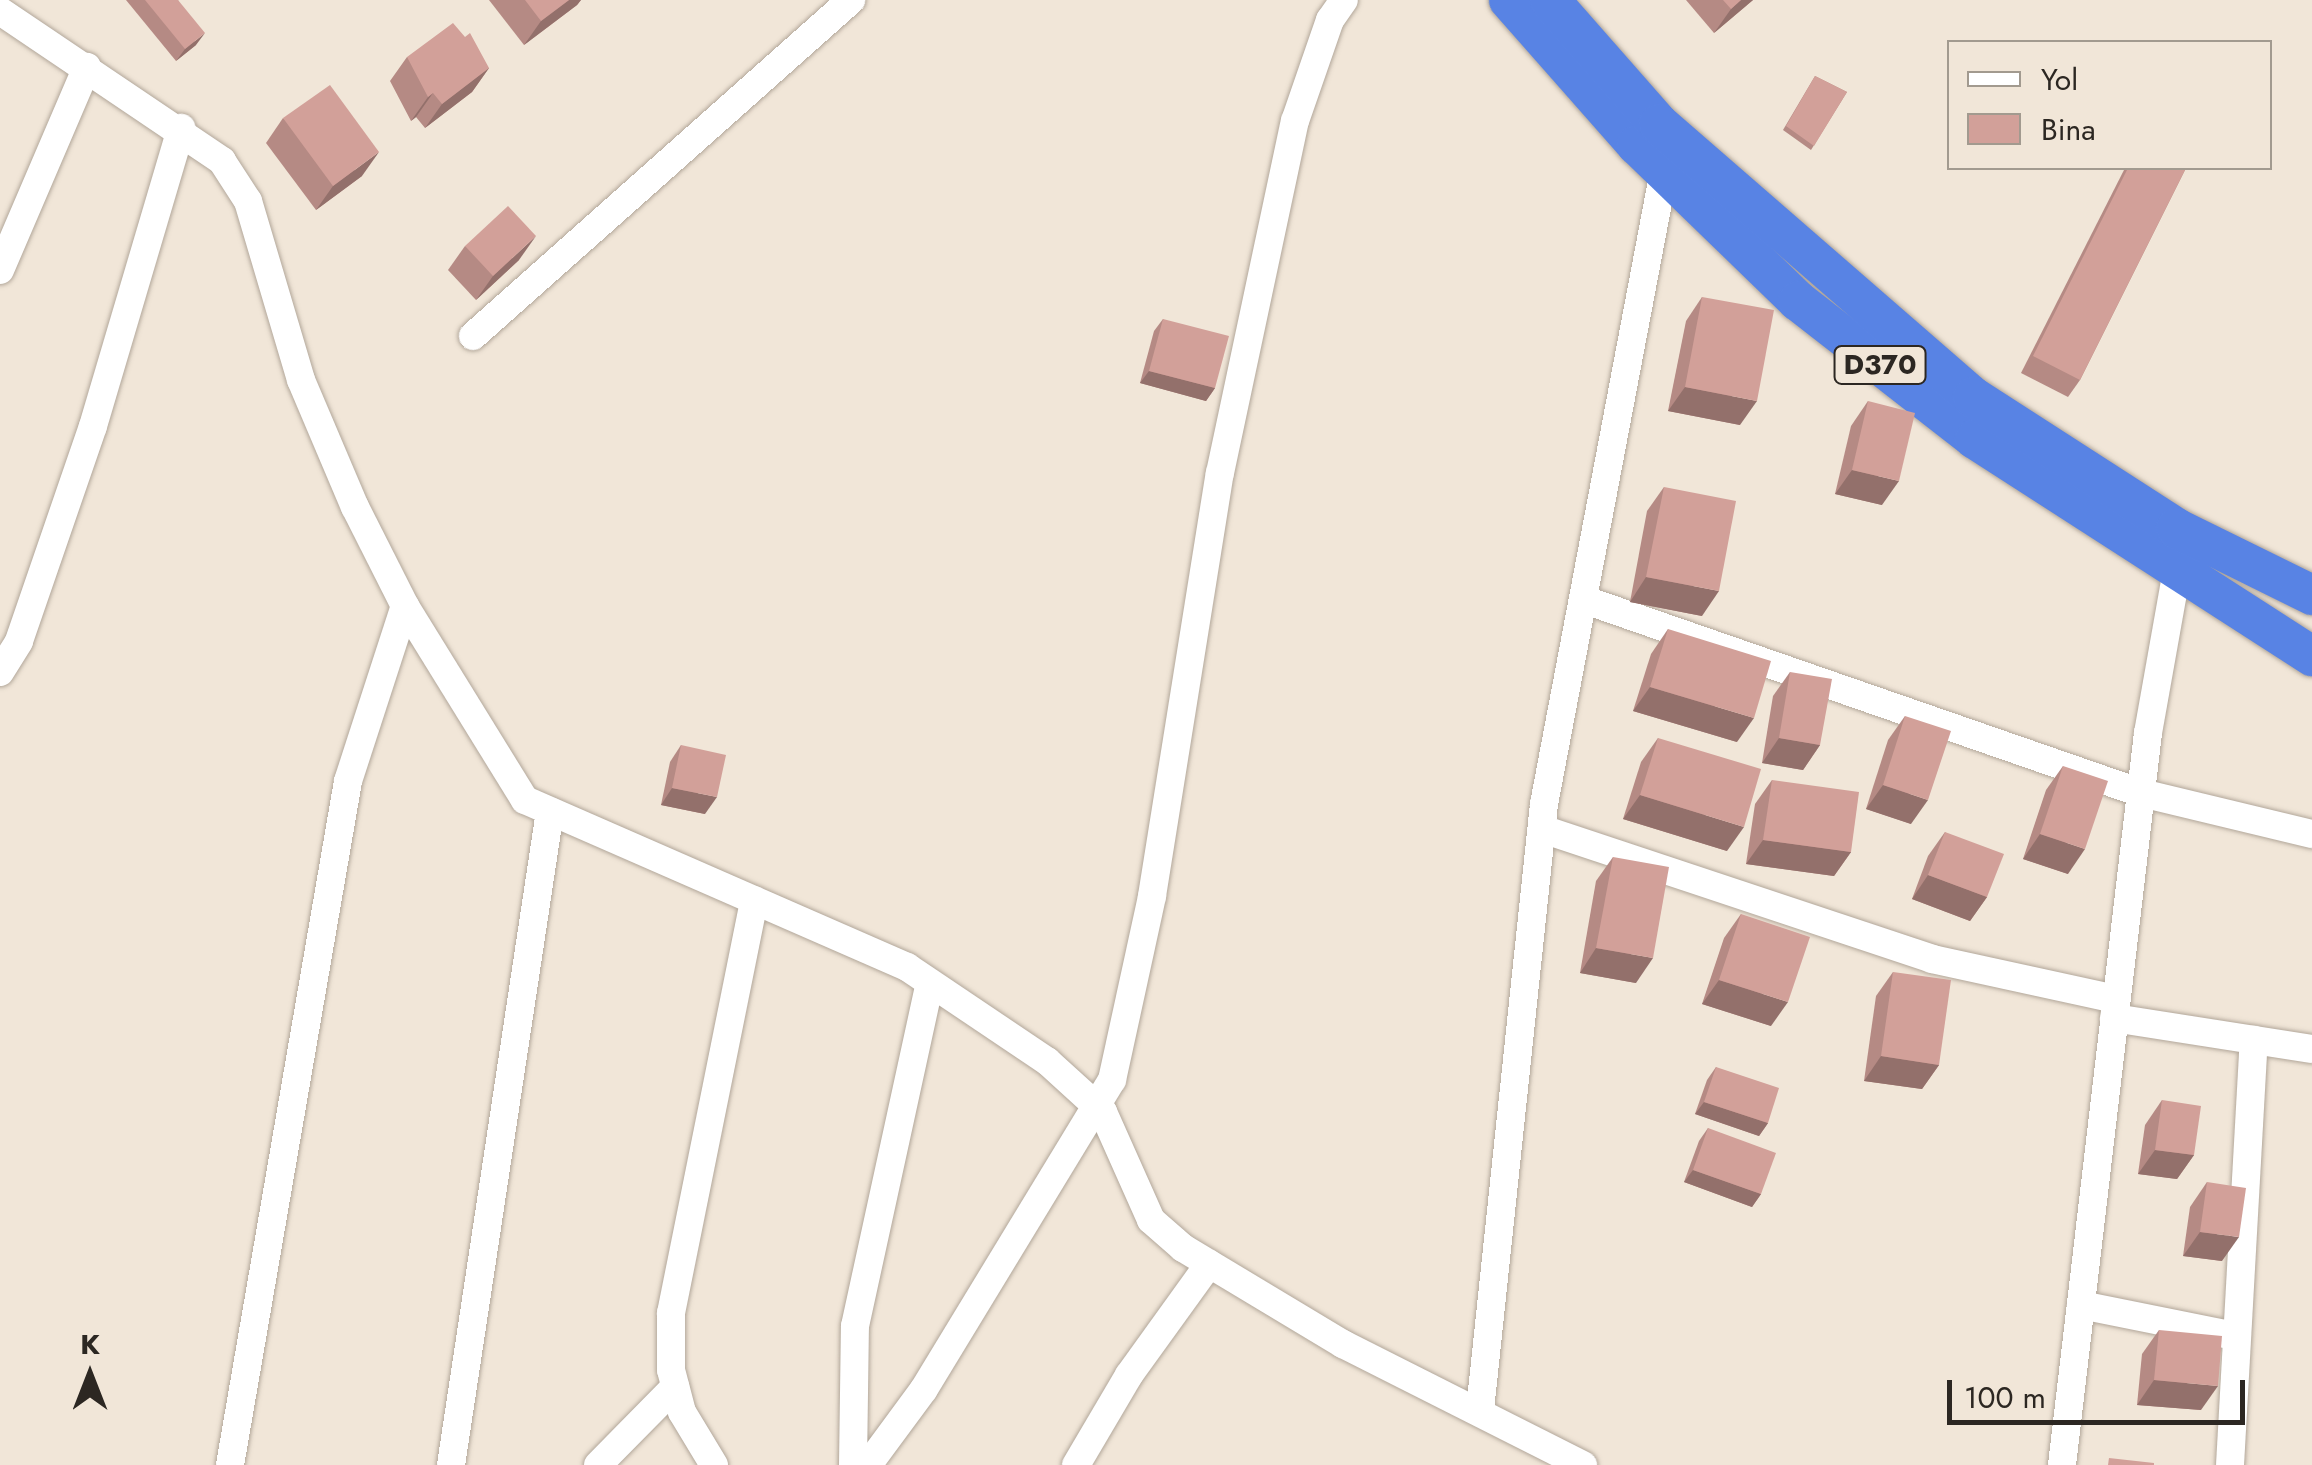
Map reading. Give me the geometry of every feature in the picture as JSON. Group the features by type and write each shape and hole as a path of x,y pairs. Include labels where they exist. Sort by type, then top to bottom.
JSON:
{"highway":[{"name":"D370","path":"1510,0 1664,170 1798,302 1975,439 2312,656"},
{"name":"D370","path":"1550,0 1659,124 1973,397 2176,528 2312,594"},
{"name":"D370","path":"2278,634 2312,686"}],"street":[{"path":"868,1465 924,1389 1092,1102 1112,1080 1152,896 1220,473 1295,121 1330,20 1344,0"},
{"path":"473,336 838,4"},
{"path":"0,11 182,128 222,161 248,201 301,380 405,606 524,800 930,982 1047,1061 1103,1112 1151,1220 1209,1264 1343,1344 1583,1465"},
{"path":"0,270 87,67"},
{"path":"0,672 19,641 93,426 182,128"},
{"path":"1480,1410 1542,829 1630,324 1664,170"},
{"path":"2062,1465 2140,793 2177,571"},
{"path":"1584,600 2140,793 2312,834"},
{"path":"230,1465 348,781 405,606"},
{"path":"450,1465 550,811"},
{"path":"1542,829 1932,959 2115,1008 2254,1040 2312,1049"},
{"path":"714,1465 682,1412 675,1387 671,1312 754,900"},
{"path":"853,1465 855,1326 930,982"},
{"path":"2230,1465 2254,1040"},
{"path":"1076,1465 1129,1375 1209,1264"},
{"path":"2081,1305 2235,1336"},
{"path":"598,1465 675,1387"}],"building":[{"path":"145,0 178,0 205,33 185,49"},
{"path":"525,0 569,0 541,21"},
{"path":"1723,0 1741,0 1731,9"},
{"path":"453,23 465,37 470,33 489,68 442,104 433,93 428,97 407,57"},
{"path":"1815,76 1847,92 1814,146 1786,126"},
{"path":"330,85 379,152 333,186 283,118"},
{"path":"2127,170 2185,170 2080,380 2033,356"},
{"path":"508,206 536,236 493,276 465,246"},
{"path":"1702,297 1774,310 1757,401 1685,387"},
{"path":"1163,319 1229,336 1215,388 1149,371"},
{"path":"1868,401 1915,413 1899,481 1852,470"},
{"path":"1664,487 1736,501 1719,591 1646,577"},
{"path":"1668,629 1771,661 1754,718 1650,687"},
{"path":"1790,672 1832,679 1820,745 1779,738"},
{"path":"1905,716 1951,731 1928,800 1883,785"},
{"path":"1658,738 1761,769 1744,827 1640,795"},
{"path":"681,745 726,755 717,797 672,788"},
{"path":"2063,766 2108,781 2085,849 2040,834"},
{"path":"1772,780 1859,792 1851,852 1763,840"},
{"path":"1945,832 2004,854 1987,897 1928,875"},
{"path":"1613,857 1669,867 1653,958 1596,948"},
{"path":"1741,914 1810,937 1788,1002 1719,980"},
{"path":"1893,972 1951,980 1939,1065 1881,1056"},
{"path":"1716,1067 1779,1088 1768,1123 1704,1102"},
{"path":"2162,1100 2201,1106 2194,1155 2155,1150"},
{"path":"1708,1128 1776,1153 1761,1194 1693,1170"},
{"path":"2207,1182 2246,1188 2239,1237 2200,1232"},
{"path":"2159,1330 2222,1336 2218,1386 2154,1380"},
{"path":"2109,1458 2154,1463 2154,1465 2108,1465"}]}
